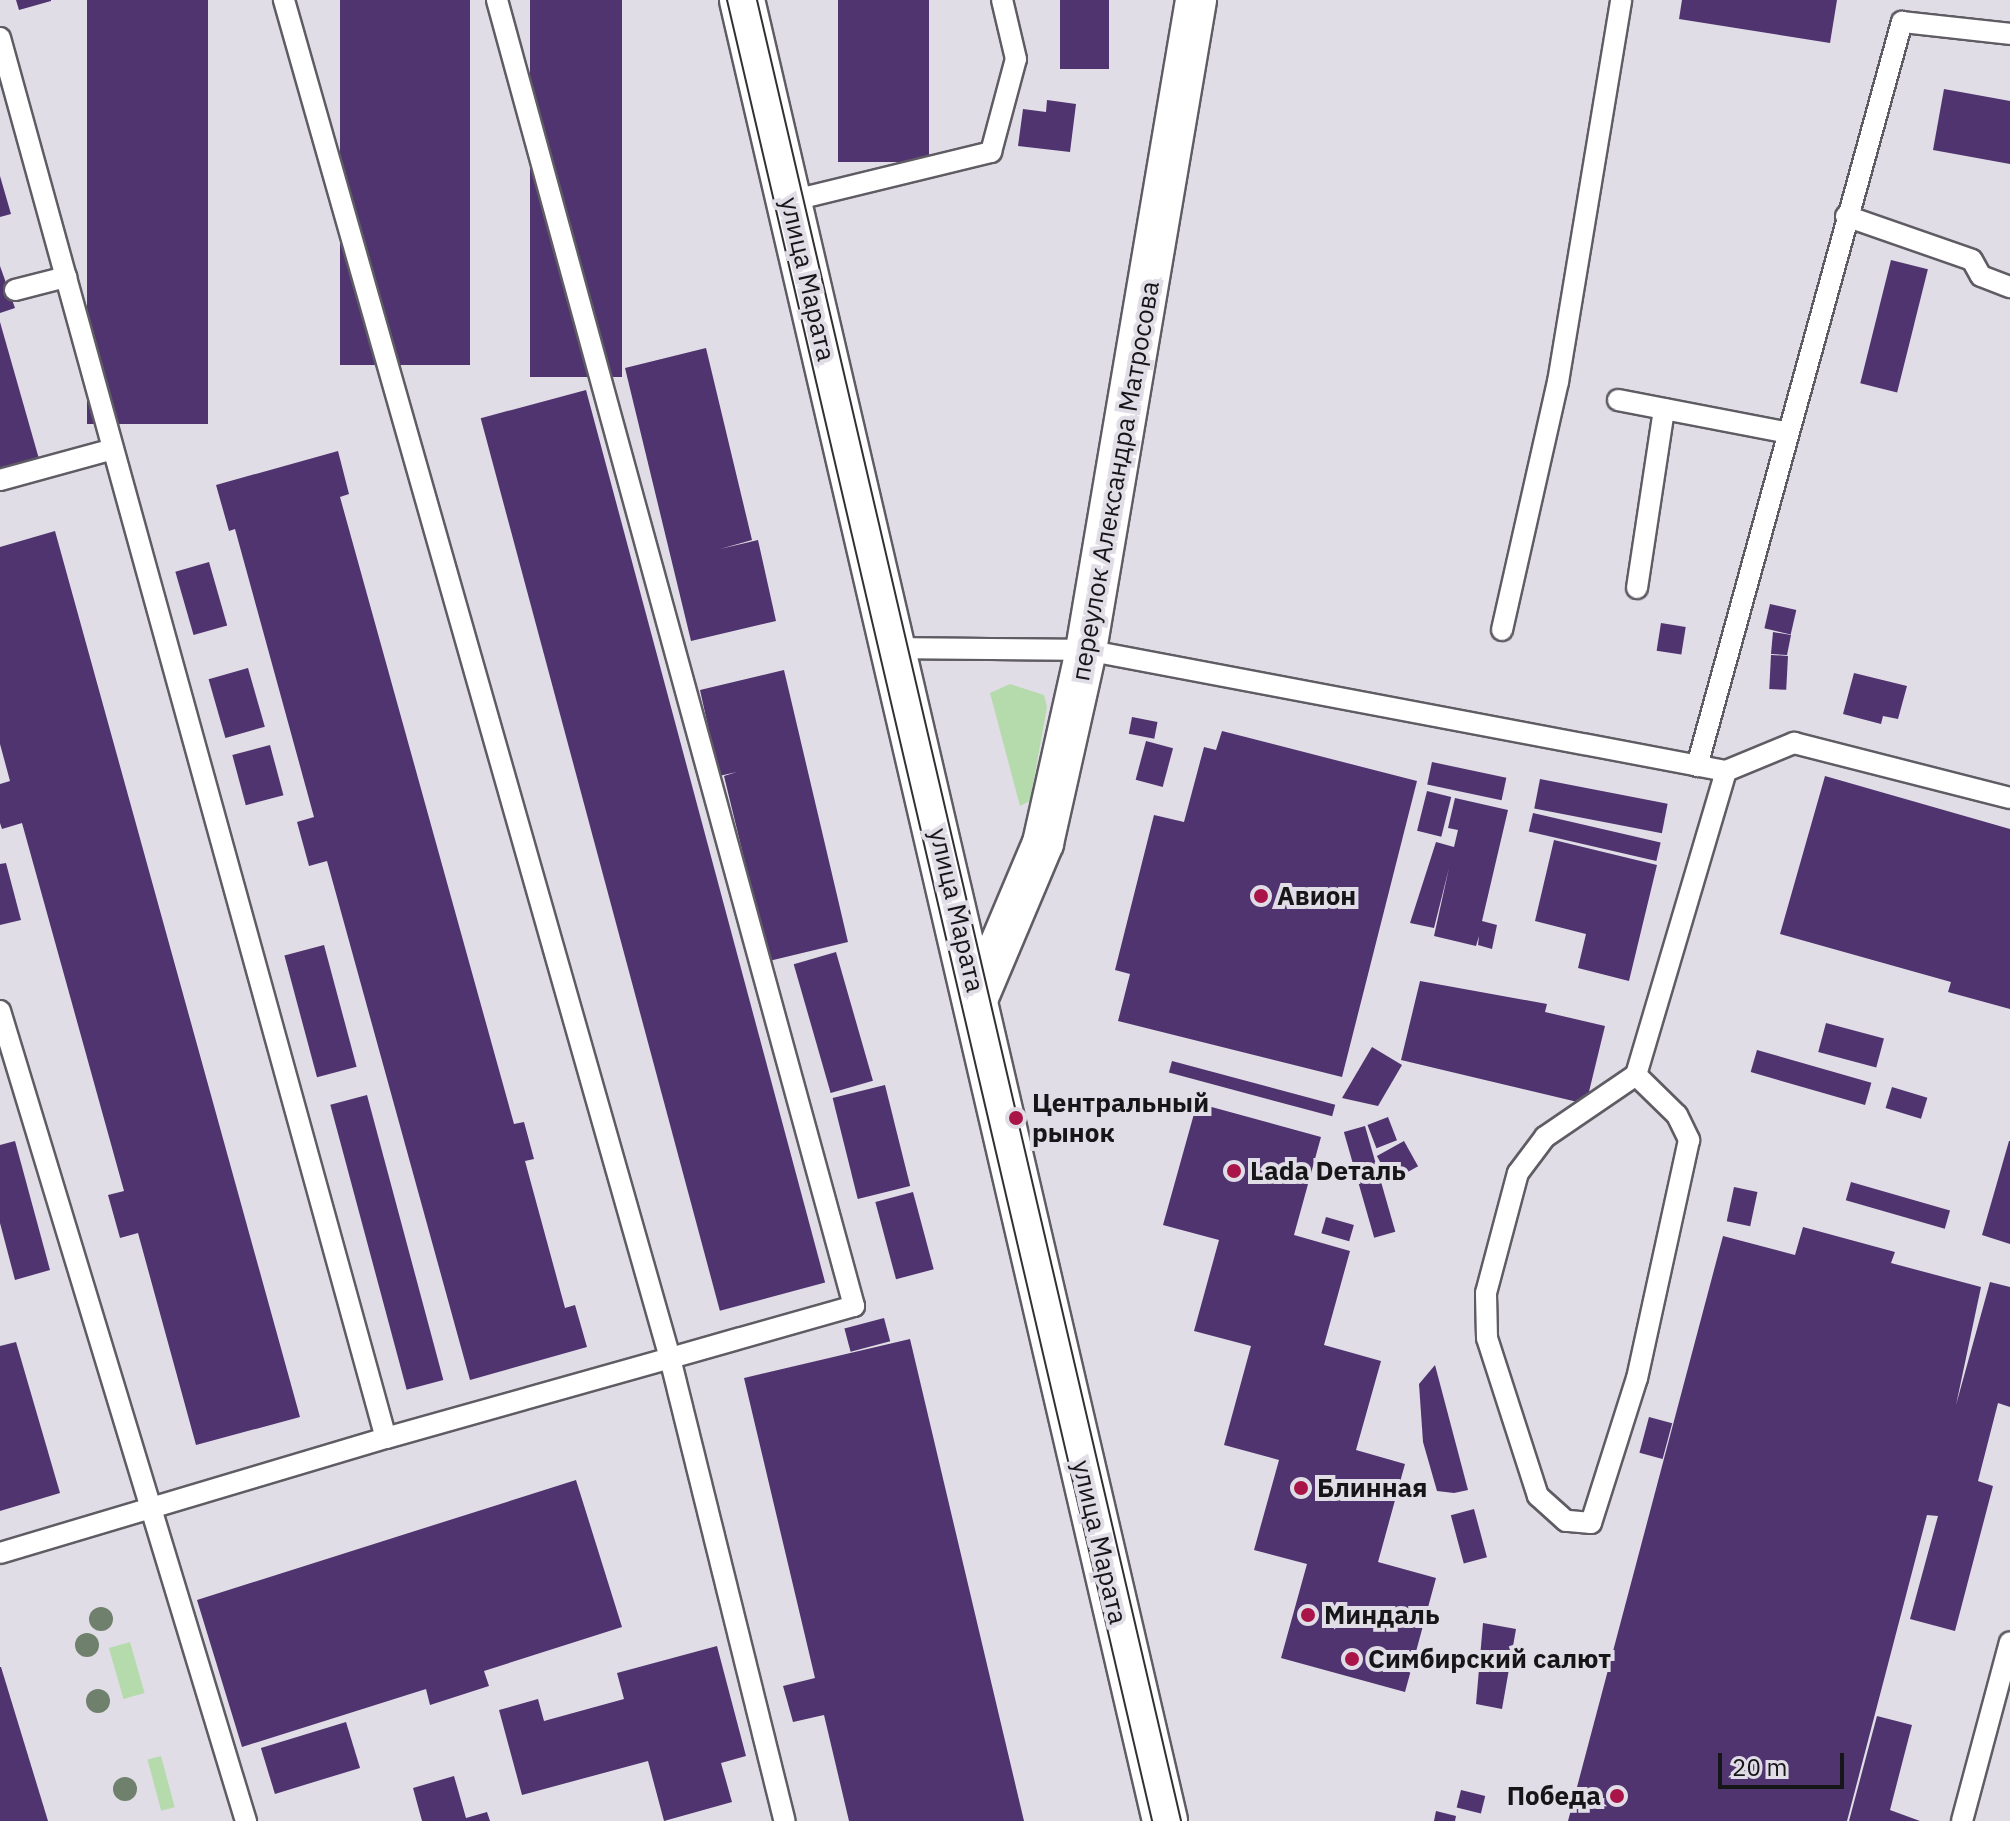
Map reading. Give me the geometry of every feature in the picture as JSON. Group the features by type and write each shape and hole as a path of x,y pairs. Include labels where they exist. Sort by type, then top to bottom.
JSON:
{"street":[{"name":"улица Марата","path":"742,0 978,997 1165,1821"},
{"name":"переулок Александра Матросова","path":"978,997 1043,843 1086,650 1196,0"}],"lane":[{"path":"284,0 670,1358 785,1821"},
{"path":"0,1553 386,1438 854,1306 497,0"},
{"path":"790,201 991,152 1016,59 1002,0"},
{"path":"1502,630 1558,382 1621,0"},
{"path":"1697,766 1784,432 1902,22 2010,34"},
{"path":"0,38 386,1438"},
{"path":"1846,216 1972,260 1981,276 2010,287"},
{"path":"15,290 66,277"},
{"path":"1618,400 1784,432"},
{"path":"1637,588 1664,409"},
{"path":"0,480 113,449"},
{"path":"895,648 1086,650 1726,771 1794,743 2010,798"},
{"path":"1636,1075 1677,1115 1689,1140 1637,1378 1591,1523 1566,1521 1538,1496 1487,1338 1486,1293 1518,1173 1545,1137 1636,1075 1726,771"},
{"path":"0,1011 146,1510 246,1821"},
{"path":"1962,1821 2010,1642"}],"green space":[{"path":"1010,684 1044,695 1047,707 1030,801 1020,806 990,693"},
{"path":"130,1642 145,1693 123,1699 109,1648"},
{"path":"161,1756 175,1807 161,1811 147,1760"}],"building":[{"path":"16,0 51,0 51,1 19,10"},
{"path":"87,0 208,0 208,424 87,424"},
{"path":"340,0 470,0 470,365 340,365"},
{"path":"530,0 622,0 622,377 530,377"},
{"path":"838,0 929,0 929,162 838,162"},
{"path":"1060,0 1109,0 1109,69 1060,69"},
{"path":"1682,0 1837,0 1830,43 1679,19"},
{"path":"1944,89 2010,101 2010,164 1933,150"},
{"path":"1047,100 1076,104 1070,152 1018,146 1023,109 1046,112"},
{"path":"0,176 11,214 0,217"},
{"path":"1891,260 1928,269 1897,392 1860,383"},
{"path":"0,266 15,308 0,313"},
{"path":"0,322 39,459 0,470"},
{"path":"706,348 752,540 720,549 758,540 776,621 691,641 625,368"},
{"path":"586,390 825,1283 720,1311 481,418"},
{"path":"338,451 349,494 340,497 514,1124 524,1122 534,1159 525,1161 565,1308 575,1305 587,1347 470,1380 327,861 309,866 297,822 314,817 235,529 229,531 216,485"},
{"path":"55,531 300,1417 196,1445 138,1233 120,1238 108,1195 124,1191 22,823 2,829 0,823 0,784 10,781 0,744 0,547"},
{"path":"209,562 227,625 194,635 175,572"},
{"path":"1770,604 1796,610 1791,634 1764,628"},
{"path":"1661,623 1686,627 1681,655 1657,651"},
{"path":"1773,632 1791,635 1787,655 1771,654"},
{"path":"1771,655 1788,656 1786,690 1769,689"},
{"path":"248,668 265,727 225,738 209,679"},
{"path":"784,670 848,942 769,961 724,776 737,772 719,776 700,690"},
{"path":"1854,673 1907,686 1898,719 1883,716 1881,724 1843,714"},
{"path":"1132,717 1158,722 1154,739 1129,734"},
{"name":"Авион","path":"1222,731 1417,781 1342,1077 1118,1021 1130,974 1115,970 1154,815 1184,822 1204,747 1216,750"},
{"path":"1146,741 1173,748 1163,787 1136,780"},
{"path":"270,745 283,795 246,805 232,755"},
{"path":"1432,762 1506,778 1502,800 1427,784"},
{"path":"1825,776 2010,829 2010,1009 1948,992 1951,982 1780,934"},
{"path":"1540,779 1668,804 1662,833 1534,808"},
{"path":"1427,791 1451,797 1441,837 1417,831"},
{"path":"1455,798 1508,810 1482,921 1497,925 1492,949 1478,945 1479,936 1476,946 1434,936 1449,868 1434,928 1410,923 1436,842 1454,847 1458,830 1448,828"},
{"path":"1533,813 1661,842 1656,861 1529,832"},
{"path":"1554,840 1657,865 1629,981 1578,968 1586,934 1535,921"},
{"path":"6,863 21,920 0,925 0,864"},
{"path":"324,945 357,1067 317,1077 284,956"},
{"path":"836,952 873,1081 831,1093 794,964"},
{"path":"1420,981 1547,1004 1545,1012 1605,1026 1586,1104 1401,1060"},
{"path":"1826,1023 1884,1039 1876,1068 1818,1052"},
{"path":"1372,1047 1402,1065 1378,1106 1342,1098"},
{"path":"1757,1050 1871,1083 1865,1105 1751,1072"},
{"path":"1172,1061 1335,1105 1332,1116 1169,1073"},
{"path":"885,1085 910,1186 858,1199 833,1098"},
{"path":"1892,1087 1927,1098 1921,1119 1886,1108"},
{"path":"367,1095 443,1380 407,1390 330,1105"},
{"path":"1197,1103 1321,1137 1294,1235 1350,1251 1324,1345 1381,1361 1356,1450 1405,1464 1378,1562 1436,1578 1405,1692 1281,1658 1307,1564 1254,1550 1279,1460 1224,1445 1251,1346 1194,1331 1219,1240 1163,1225"},
{"path":"1388,1117 1397,1140 1376,1148 1367,1125"},
{"path":"1365,1126 1395,1232 1374,1238 1344,1132"},
{"path":"15,1141 50,1270 15,1280 0,1223 0,1145"},
{"path":"1404,1141 1418,1166 1391,1181 1377,1156"},
{"path":"2010,1141 2010,1244 1982,1235"},
{"path":"1851,1182 1950,1210 1945,1229 1846,1200"},
{"path":"1734,1187 1757,1192 1750,1226 1727,1221"},
{"path":"913,1192 934,1269 896,1279 875,1202"},
{"path":"1326,1217 1354,1225 1349,1241 1321,1233"},
{"path":"1803,1227 1895,1252 1891,1263 1981,1287 1956,1405 1990,1282 2010,1287 2010,1407 1998,1403 1978,1481 1993,1486 1955,1631 1910,1619 1938,1516 1927,1515 1847,1821 1568,1821 1723,1236 1795,1255"},
{"path":"884,1318 890,1341 851,1352 844,1329"},
{"path":"910,1339 1024,1821 849,1821 824,1715 793,1722 783,1686 815,1678 744,1378"},
{"path":"16,1342 60,1493 0,1511 0,1346"},
{"path":"1435,1365 1468,1490 1454,1493 1437,1491 1423,1442 1419,1384"},
{"path":"1649,1417 1672,1423 1663,1459 1639,1453"},
{"path":"576,1480 622,1627 484,1671 489,1686 430,1705 426,1689 242,1747 197,1600"},
{"path":"1474,1509 1487,1557 1464,1564 1451,1515"},
{"path":"1483,1623 1516,1629 1502,1709 1476,1704"},
{"path":"717,1646 746,1756 721,1763 732,1802 664,1821 648,1761 522,1795 499,1710 538,1699 544,1721 624,1699 617,1673"},
{"path":"1,1667 48,1821 0,1821"},
{"path":"1877,1716 1912,1725 1890,1810 1920,1821 1849,1821"},
{"path":"346,1722 360,1768 275,1794 261,1748"},
{"path":"454,1776 466,1818 487,1812 490,1821 422,1821 413,1788"},
{"path":"1461,1790 1485,1796 1481,1814 1457,1807"},
{"path":"1436,1811 1456,1816 1455,1821 1434,1821"}],"tram line":[{"path":"727,0 1152,1821"},
{"path":"757,0 1181,1821"}],"place":[{"name":"Авион","path":"1261,896"},
{"name":"Центральный рынок","path":"1016,1118"},
{"name":"Lada Dеталь","path":"1234,1171"},
{"name":"Блинная","path":"1301,1488"},
{"name":"Миндаль","path":"1308,1615"},
{"name":"Симбирский салют","path":"1352,1659"},
{"name":"Победа","path":"1617,1796"}]}
